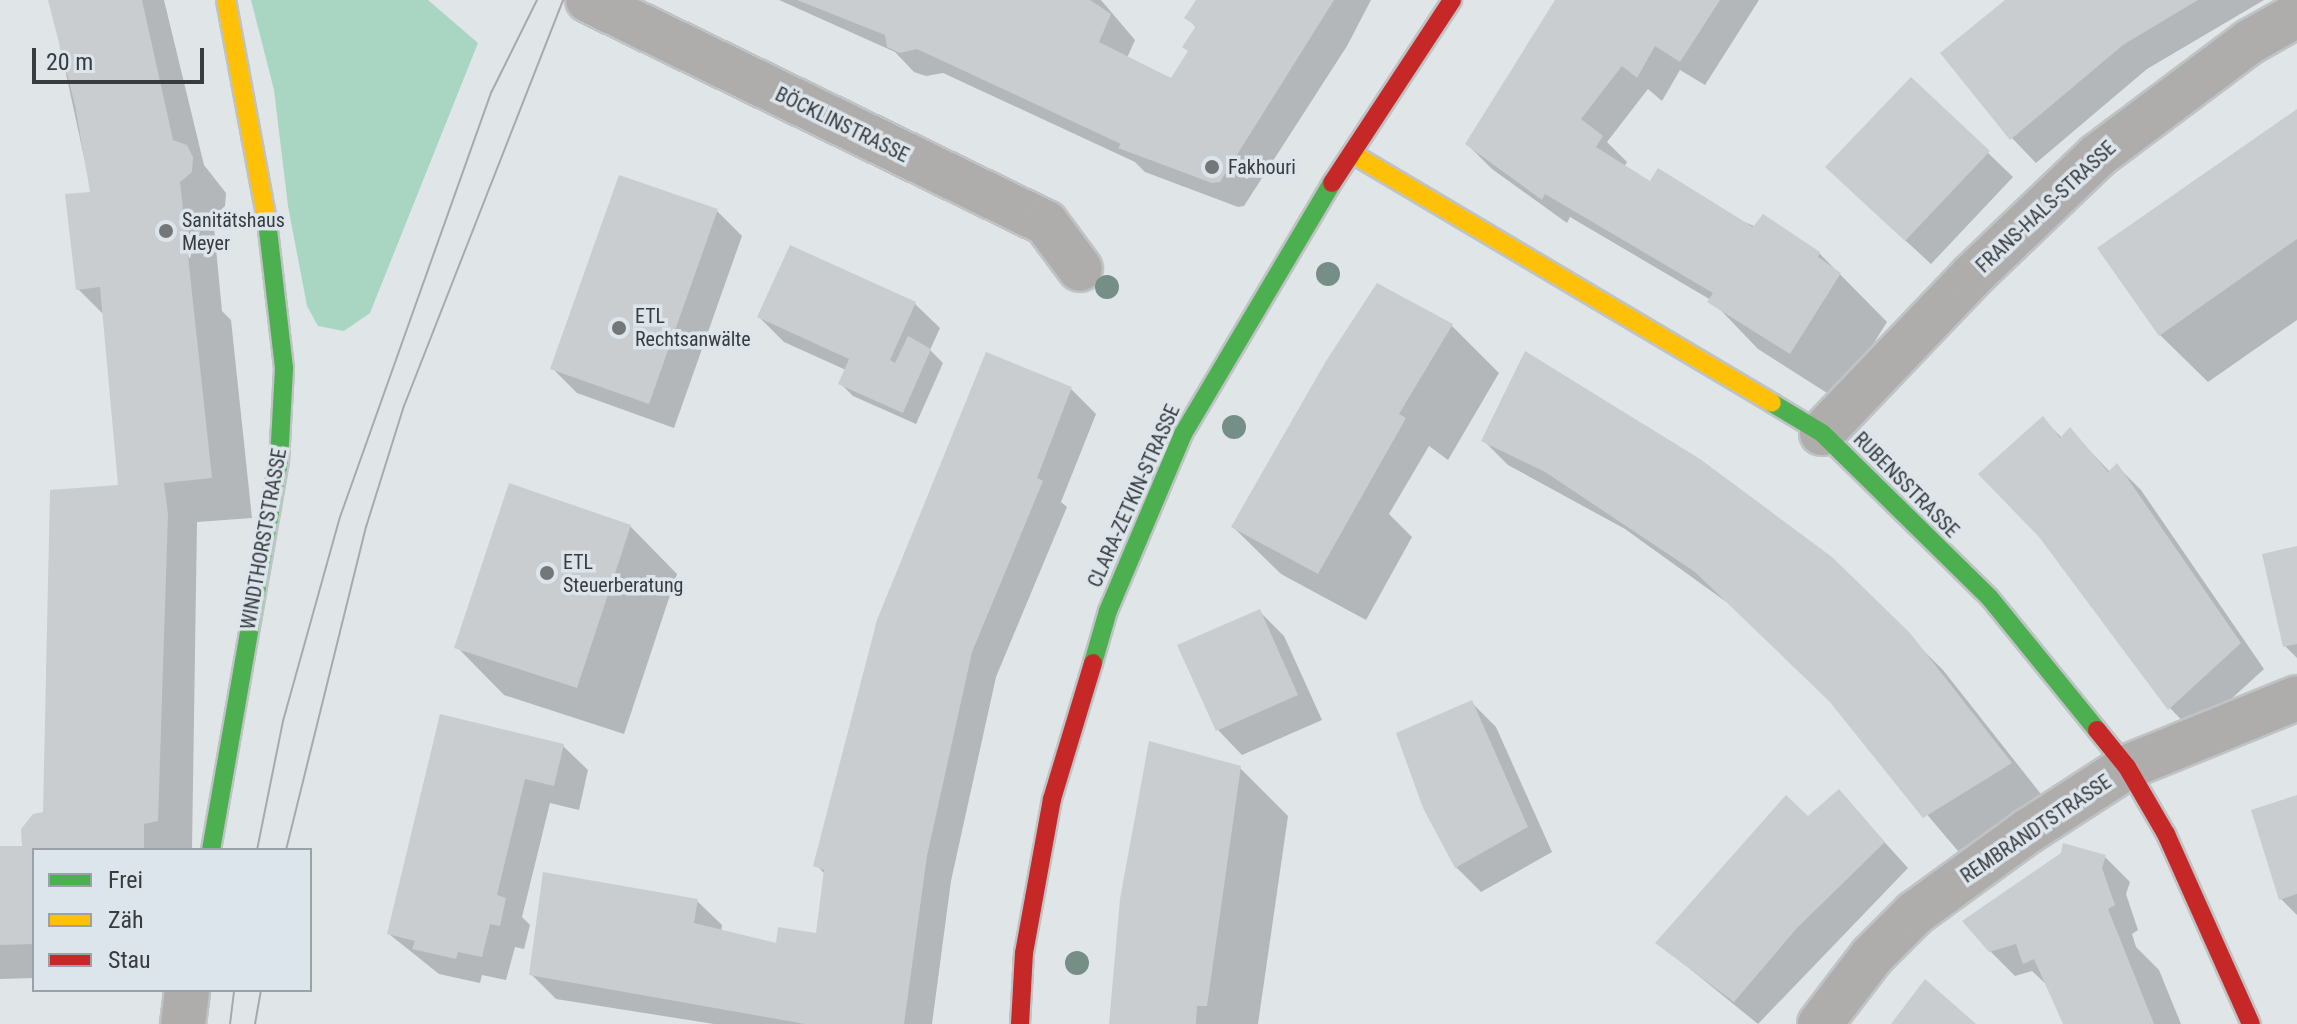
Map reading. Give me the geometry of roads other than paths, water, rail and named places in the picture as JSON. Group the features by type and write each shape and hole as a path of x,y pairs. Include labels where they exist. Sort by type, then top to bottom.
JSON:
{"street":[{"name":"WINDTHORSTSTRASSE","path":"211,848 279,461 284,368 262,179 226,0"},
{"name":"BÖCKLINSTRASSE","path":"588,0 1046,223 1080,269"},
{"name":"CLARA-ZETKIN-STRASSE","path":"1020,1024 1034,881 1073,717 1108,611 1183,434 1289,249 1452,0"},
{"name":"FRANS-HALS-STRASSE","path":"1822,433 1972,276 2097,156 2251,41 2297,15"},
{"name":"RUBENSSTRASSE","path":"1353,154 1822,433 1989,597 2127,767 2166,834 2251,1024"},
{"name":"REMBRANDTSTRASSE","path":"1820,1024 1872,956 1915,913 2127,767 2297,698"},
{"path":"183,1024 187,992"}],"tram line":[{"path":"257,848 283,721 340,517 492,91 537,0"},
{"path":"286,848 366,527 404,406 563,0"},
{"path":"230,1024 234,992"},
{"path":"255,1024 261,992"}],"place":[{"name":"Fakhouri","path":"1212,167"},
{"name":"Sanitätshaus Meyer","path":"166,231"},
{"name":"ETL Rechtsanwälte","path":"619,328"},
{"name":"ETL Steuerberatung","path":"547,573"}]}
